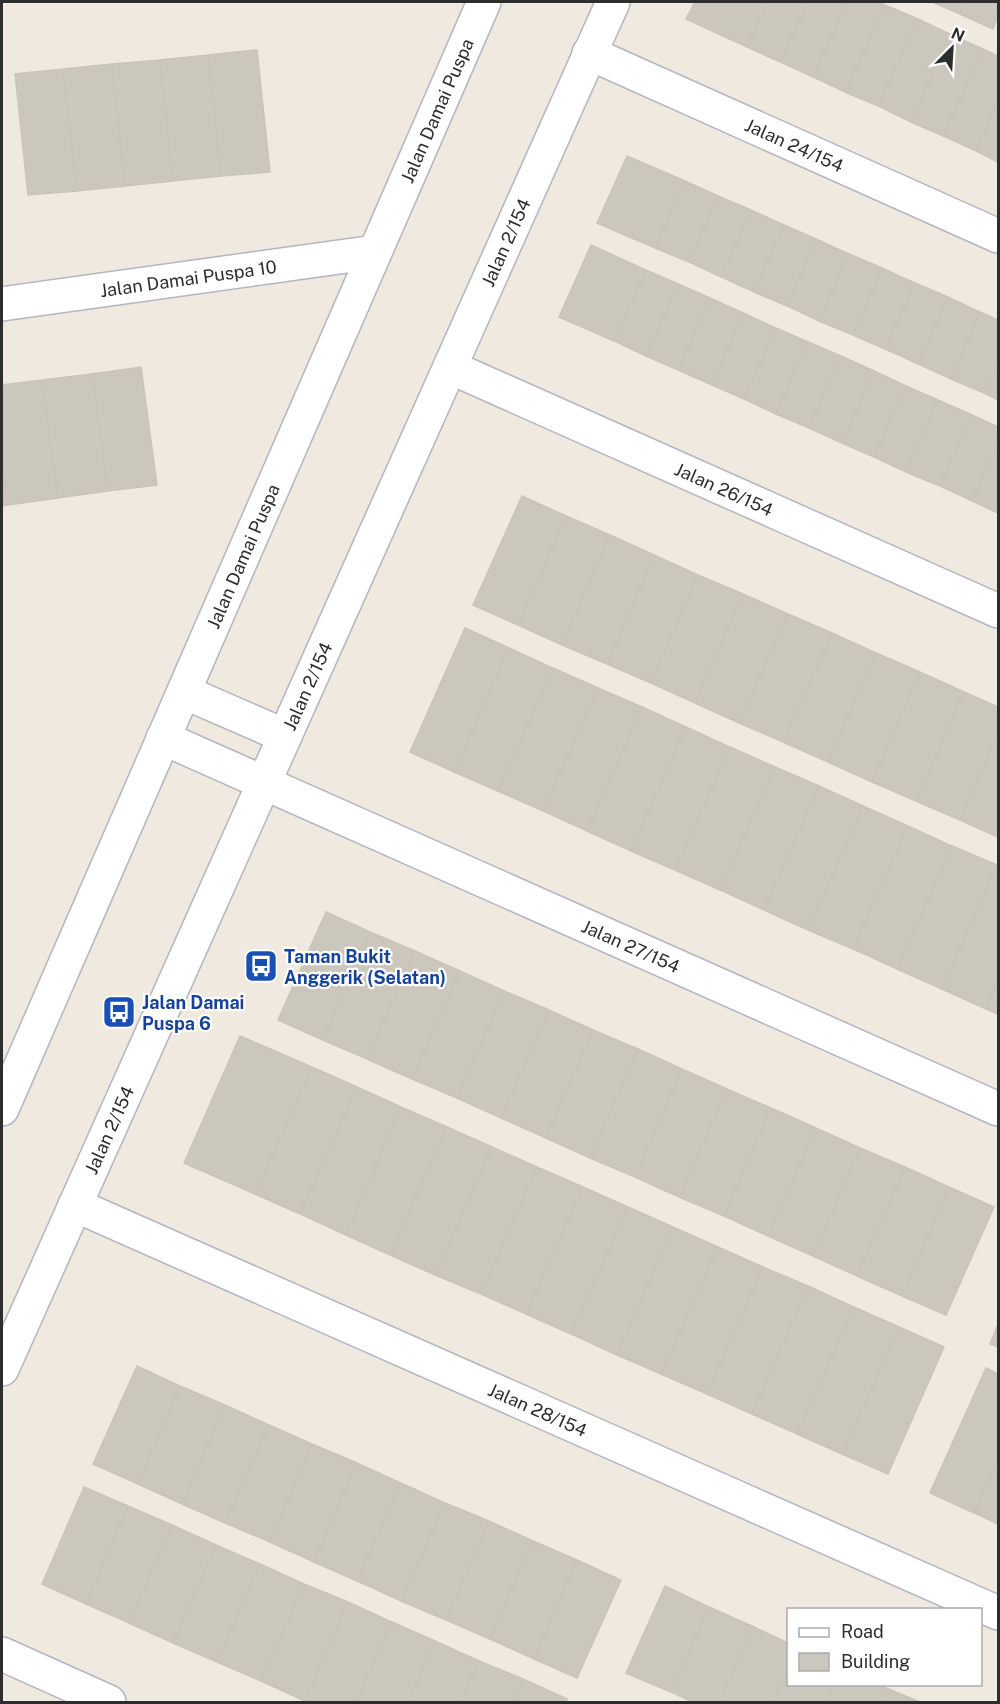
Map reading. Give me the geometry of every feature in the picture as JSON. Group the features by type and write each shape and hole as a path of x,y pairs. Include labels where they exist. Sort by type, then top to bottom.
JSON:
{"street":[{"name":"Jalan Damai Puspa","path":"5,1090 184,692 484,2"},
{"name":"Jalan 2/154","path":"2,1369 613,2"},
{"name":"Jalan 24/154","path":"589,53 999,236"},
{"name":"Jalan Damai Puspa 10","path":"2,304 375,252"},
{"name":"Jalan 26/154","path":"450,367 999,611"},
{"path":"184,692 285,736"},
{"name":"Jalan 27/154","path":"163,738 999,1109"},
{"name":"Jalan 28/154","path":"75,1205 999,1613"},
{"path":"2,1654 108,1702"}],"building":[{"path":"695,2 768,2 747,47 686,19"},
{"path":"768,2 808,2 780,62 747,47"},
{"path":"808,2 847,2 813,77 780,62"},
{"path":"847,2 879,2 885,5 845,92 813,77"},
{"path":"932,2 965,2 960,14"},
{"path":"965,2 998,2 998,16 993,29 960,14"},
{"path":"885,5 918,19 878,106 845,92"},
{"path":"918,19 950,34 911,122 878,106"},
{"path":"950,34 983,49 943,136 911,122"},
{"path":"983,49 998,56 998,102 976,151 943,136"},
{"path":"257,50 270,172 221,176 208,55"},
{"path":"208,55 221,176 173,181 160,60"},
{"path":"160,60 173,181 125,186 112,64"},
{"path":"112,64 125,186 77,191 63,69"},
{"path":"63,69 77,191 28,195 15,74"},
{"path":"998,102 998,162 976,151"},
{"path":"627,156 685,181 655,248 597,223"},
{"path":"685,181 718,196 689,262 655,248"},
{"path":"718,196 751,210 721,277 689,262"},
{"path":"751,210 784,225 754,292 721,277"},
{"path":"784,225 816,239 787,306 754,292"},
{"path":"816,239 849,254 819,321 787,306"},
{"path":"591,245 646,270 614,341 559,317"},
{"path":"849,254 882,268 853,335 819,321"},
{"path":"882,268 915,283 885,349 853,335"},
{"path":"646,270 678,284 646,356 614,341"},
{"path":"915,283 948,297 918,364 885,349"},
{"path":"678,284 710,298 678,370 646,356"},
{"path":"948,297 980,312 951,379 918,364"},
{"path":"710,298 743,313 712,385 678,370"},
{"path":"980,312 998,320 998,360 984,393 951,379"},
{"path":"743,313 776,328 744,399 712,385"},
{"path":"776,328 808,342 776,414 744,399"},
{"path":"808,342 841,356 809,428 776,414"},
{"path":"841,356 874,371 842,443 809,428"},
{"path":"998,360 998,400 984,393"},
{"path":"141,367 157,485 108,491 92,374"},
{"path":"874,371 906,386 874,457 842,443"},
{"path":"92,374 108,491 58,498 42,380"},
{"path":"42,380 58,498 8,505 2,456 2,385"},
{"path":"906,386 938,400 906,472 874,457"},
{"path":"938,400 972,415 940,486 906,472"},
{"path":"972,415 998,427 998,441 972,501 940,486"},
{"path":"998,441 998,513 972,501"},
{"path":"2,456 8,505 2,506"},
{"path":"522,496 566,516 518,625 473,605"},
{"path":"566,516 610,535 562,645 518,625"},
{"path":"610,535 654,555 607,664 562,645"},
{"path":"654,555 698,575 651,683 607,664"},
{"path":"698,575 743,594 695,703 651,683"},
{"path":"743,594 788,614 739,723 695,703"},
{"path":"788,614 832,633 783,742 739,723"},
{"path":"465,628 509,648 454,772 410,752"},
{"path":"832,633 876,653 828,762 783,742"},
{"path":"509,648 553,668 498,791 454,772"},
{"path":"876,653 920,672 872,782 828,762"},
{"path":"553,668 598,688 543,811 498,791"},
{"path":"920,672 964,692 916,801 872,782"},
{"path":"598,688 642,707 587,831 543,811"},
{"path":"964,692 998,707 998,734 960,820 916,801"},
{"path":"642,707 686,727 631,851 587,831"},
{"path":"686,727 730,747 675,870 631,851"},
{"path":"998,734 998,837 960,820"},
{"path":"730,747 775,767 720,890 675,870"},
{"path":"775,767 819,786 764,910 720,890"},
{"path":"819,786 863,806 808,930 764,910"},
{"path":"863,806 908,826 853,949 808,930"},
{"path":"908,826 952,846 897,969 853,949"},
{"path":"952,846 997,865 942,989 897,969"},
{"path":"997,865 998,980 986,1009 942,989"},
{"path":"326,912 370,932 323,1040 278,1020"},
{"path":"370,932 415,951 367,1059 323,1040"},
{"path":"415,951 460,971 412,1079 367,1059"},
{"path":"460,971 504,991 457,1098 412,1079"},
{"path":"998,980 998,1014 986,1009"},
{"path":"504,991 549,1010 501,1118 457,1098"},
{"path":"549,1010 593,1030 546,1138 501,1118"},
{"path":"593,1030 638,1049 590,1158 546,1138"},
{"path":"240,1036 312,1067 255,1194 184,1163"},
{"path":"638,1049 682,1069 635,1177 590,1158"},
{"path":"312,1067 357,1087 300,1214 255,1194"},
{"path":"682,1069 727,1089 679,1197 635,1177"},
{"path":"357,1087 401,1107 346,1235 300,1214"},
{"path":"727,1089 771,1108 724,1216 679,1197"},
{"path":"401,1107 447,1127 390,1255 346,1235"},
{"path":"771,1108 816,1128 768,1236 724,1216"},
{"path":"447,1127 492,1147 435,1275 390,1255"},
{"path":"816,1128 860,1148 813,1256 768,1236"},
{"path":"492,1147 537,1167 481,1294 435,1275"},
{"path":"860,1148 905,1167 857,1276 813,1256"},
{"path":"537,1167 583,1187 526,1314 481,1294"},
{"path":"905,1167 949,1187 902,1296 857,1276"},
{"path":"583,1187 628,1207 571,1334 526,1314"},
{"path":"949,1187 994,1207 946,1315 902,1296"},
{"path":"628,1207 673,1227 617,1355 571,1334"},
{"path":"673,1227 718,1247 661,1374 617,1355"},
{"path":"718,1247 763,1267 707,1394 661,1374"},
{"path":"763,1267 808,1286 752,1414 707,1394"},
{"path":"808,1286 854,1307 797,1434 752,1414"},
{"path":"854,1307 899,1327 842,1454 797,1434"},
{"path":"998,1324 998,1347 990,1344"},
{"path":"899,1327 944,1347 888,1474 842,1454"},
{"path":"137,1366 180,1386 138,1484 93,1464"},
{"path":"986,1368 998,1374 998,1459 974,1513 930,1493"},
{"path":"180,1386 225,1405 182,1504 138,1484"},
{"path":"225,1405 269,1425 225,1523 182,1504"},
{"path":"269,1425 312,1444 270,1542 225,1523"},
{"path":"312,1444 357,1463 314,1562 270,1542"},
{"path":"998,1459 998,1524 974,1513"},
{"path":"357,1463 401,1483 357,1581 314,1562"},
{"path":"401,1483 445,1503 401,1601 357,1581"},
{"path":"84,1487 128,1506 86,1604 42,1584"},
{"path":"445,1503 489,1521 446,1620 401,1601"},
{"path":"128,1506 172,1525 129,1623 86,1604"},
{"path":"489,1521 533,1541 490,1639 446,1620"},
{"path":"172,1525 216,1545 173,1643 129,1623"},
{"path":"533,1541 577,1560 534,1659 490,1639"},
{"path":"216,1545 260,1564 217,1662 173,1643"},
{"path":"577,1560 621,1580 577,1678 534,1659"},
{"path":"260,1564 304,1584 261,1681 217,1662"},
{"path":"304,1584 348,1602 305,1701 261,1681"},
{"path":"665,1586 709,1607 671,1692 626,1673"},
{"path":"348,1602 392,1622 356,1702 305,1701"},
{"path":"709,1607 754,1627 719,1702 692,1702 671,1692"},
{"path":"392,1622 435,1641 408,1702 356,1702"},
{"path":"754,1627 787,1643 787,1671 773,1702 719,1702"},
{"path":"435,1641 479,1661 461,1702 408,1702"},
{"path":"479,1661 523,1679 513,1702 461,1702"},
{"path":"787,1671 787,1686 833,1686 826,1702 773,1702"},
{"path":"523,1679 567,1699 566,1702 513,1702"},
{"path":"833,1686 882,1686 886,1688 879,1702 826,1702"},
{"path":"886,1688 920,1702 879,1702"}],"place":[{"name":"Taman Bukit Anggerik (Selatan)","path":"261,966"},
{"name":"Jalan Damai Puspa 6","path":"119,1012"}]}
